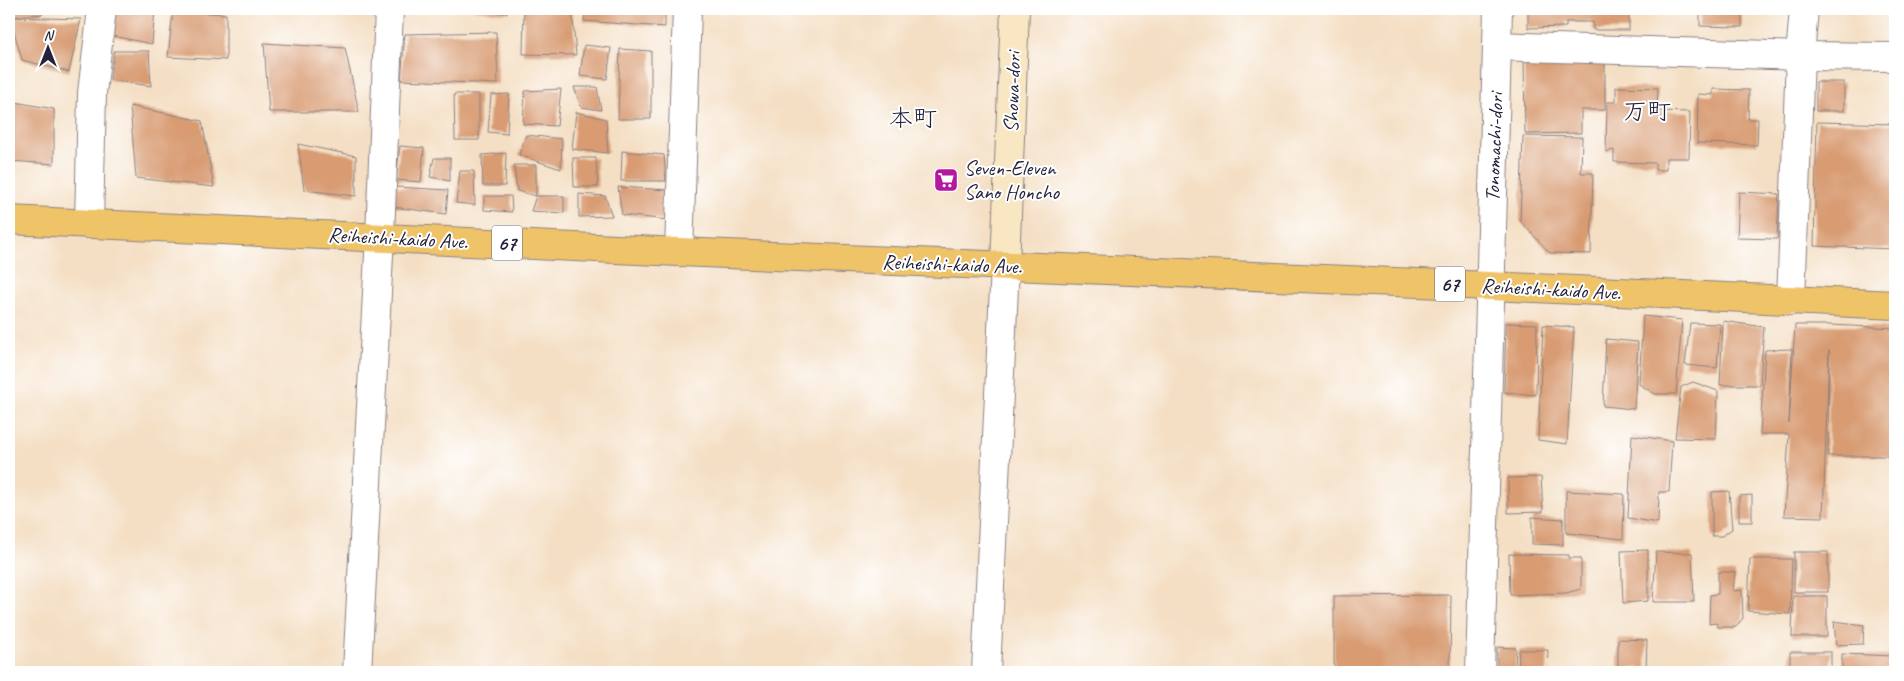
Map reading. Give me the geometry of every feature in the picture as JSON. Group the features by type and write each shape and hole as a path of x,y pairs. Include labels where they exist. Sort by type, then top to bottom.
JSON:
{"main road":[{"name":"Showa-dori","path":"1005,266 1015,9"},
{"name":"Reiheishi-kaido Ave.","path":"9,220 380,236 679,252 1895,305"}],"street":[{"path":"89,224 92,93 102,9"},
{"path":"357,672 380,236 389,9"},
{"path":"679,252 687,9"},
{"name":"Tonomachi-dori","path":"1480,672 1498,9"},
{"path":"1791,301 1800,56 1804,9"},
{"path":"1497,46 1800,56 1895,57"},
{"path":"986,672 1005,266"}],"building":[{"path":"9,9 43,9 43,14 9,17"},
{"path":"116,9 155,9 152,44 113,36"},
{"path":"507,9 507,13 473,10"},
{"path":"524,9 572,9 576,55 523,54"},
{"path":"585,9 665,9 665,27 584,21"},
{"path":"1528,9 1629,9 1629,30 1593,30 1593,22 1566,22 1566,27 1528,28"},
{"path":"1700,9 1742,9 1742,27 1700,26"},
{"path":"173,11 226,14 226,60 168,57"},
{"path":"10,17 81,19 69,72 22,60"},
{"path":"496,32 498,84 401,80 405,34"},
{"path":"264,43 345,48 359,112 269,112"},
{"path":"584,45 611,48 607,79 580,76"},
{"path":"620,49 651,51 651,119 618,119"},
{"path":"114,51 149,51 151,86 110,80"},
{"path":"1524,58 1605,58 1605,110 1581,110 1581,133 1525,134"},
{"path":"1816,82 1844,82 1844,111 1816,111"},
{"path":"574,87 597,87 601,110 581,107"},
{"path":"1616,87 1658,88 1657,111 1690,112 1689,158 1666,158 1666,170 1655,170 1655,163 1614,162 1614,150 1606,152 1607,102 1616,102"},
{"path":"561,89 557,126 523,124 525,91"},
{"path":"1713,89 1749,90 1748,119 1758,119 1757,145 1697,143 1698,94 1713,95"},
{"path":"454,94 479,94 479,140 455,140"},
{"path":"509,94 507,134 488,132 491,95"},
{"path":"9,101 54,109 54,164 9,161"},
{"path":"130,106 202,121 214,187 136,178"},
{"path":"576,112 606,119 608,153 572,149"},
{"path":"1817,122 1895,124 1895,249 1814,246"},
{"path":"526,135 562,139 561,169 519,155"},
{"path":"1523,136 1582,137 1581,173 1593,173 1591,254 1550,253 1520,221"},
{"path":"298,144 356,156 356,196 304,190"},
{"path":"400,146 424,148 421,182 396,180"},
{"path":"622,151 664,155 666,181 621,181"},
{"path":"506,153 505,186 483,186 482,155"},
{"path":"434,158 450,158 450,181 430,177"},
{"path":"573,158 596,158 598,187 574,187"},
{"path":"514,165 536,165 536,196 517,191"},
{"path":"460,171 474,171 475,205 456,203"},
{"path":"396,187 448,190 446,214 393,207"},
{"path":"618,187 668,190 668,220 622,215"},
{"path":"1739,192 1779,194 1777,239 1737,238"},
{"path":"579,194 605,196 612,216 579,217"},
{"path":"484,196 511,196 512,212 484,210"},
{"path":"536,196 564,196 564,213 531,211"},
{"path":"1643,316 1682,320 1676,394 1655,394 1639,384"},
{"path":"1723,321 1764,327 1760,385 1720,385"},
{"path":"1506,323 1537,324 1536,395 1504,392"},
{"path":"1690,323 1720,324 1717,368 1685,365"},
{"path":"1543,325 1574,327 1567,444 1538,440"},
{"path":"1795,325 1895,328 1895,456 1828,456 1829,350 1823,517 1784,516 1789,434 1760,434 1765,350 1792,349 1789,424"},
{"path":"1606,339 1638,342 1634,409 1603,406"},
{"path":"1693,382 1718,391 1716,439 1675,438 1681,387"},
{"path":"1632,435 1672,441 1669,492 1659,492 1658,523 1628,518"},
{"path":"1541,477 1543,512 1508,513 1508,478"},
{"path":"1566,491 1624,494 1623,539 1566,533"},
{"path":"1729,491 1732,529 1722,536 1712,536 1712,492"},
{"path":"1752,495 1752,522 1739,522 1739,496"},
{"path":"1532,517 1563,519 1563,545 1532,544"},
{"path":"1648,550 1648,601 1623,603 1621,551"},
{"path":"1656,552 1692,553 1694,602 1653,602"},
{"path":"1794,552 1828,552 1828,592 1794,592"},
{"path":"1509,554 1569,555 1569,558 1581,558 1581,589 1566,593 1510,595"},
{"path":"1750,559 1792,559 1790,614 1748,611"},
{"path":"1718,572 1735,572 1733,591 1742,590 1743,618 1736,627 1718,627 1716,623 1709,624 1710,595 1718,594"},
{"path":"1451,595 1450,672 1334,672 1334,596"},
{"path":"1793,596 1827,596 1827,637 1792,637"},
{"path":"1834,621 1864,625 1863,644 1836,645"},
{"path":"1618,639 1647,640 1646,668 1618,668"},
{"path":"1497,647 1516,648 1515,672 1497,672"},
{"path":"1519,650 1548,650 1547,672 1518,672"},
{"path":"1790,652 1831,652 1831,672 1790,672"},
{"path":"1842,654 1895,656 1895,672 1842,672"}],"place":[{"name":"Seven-Eleven Sano Honcho","path":"946,180"}],"district":[{"name":"万町","path":"1647,111"},
{"name":"本町","path":"913,118"}]}
